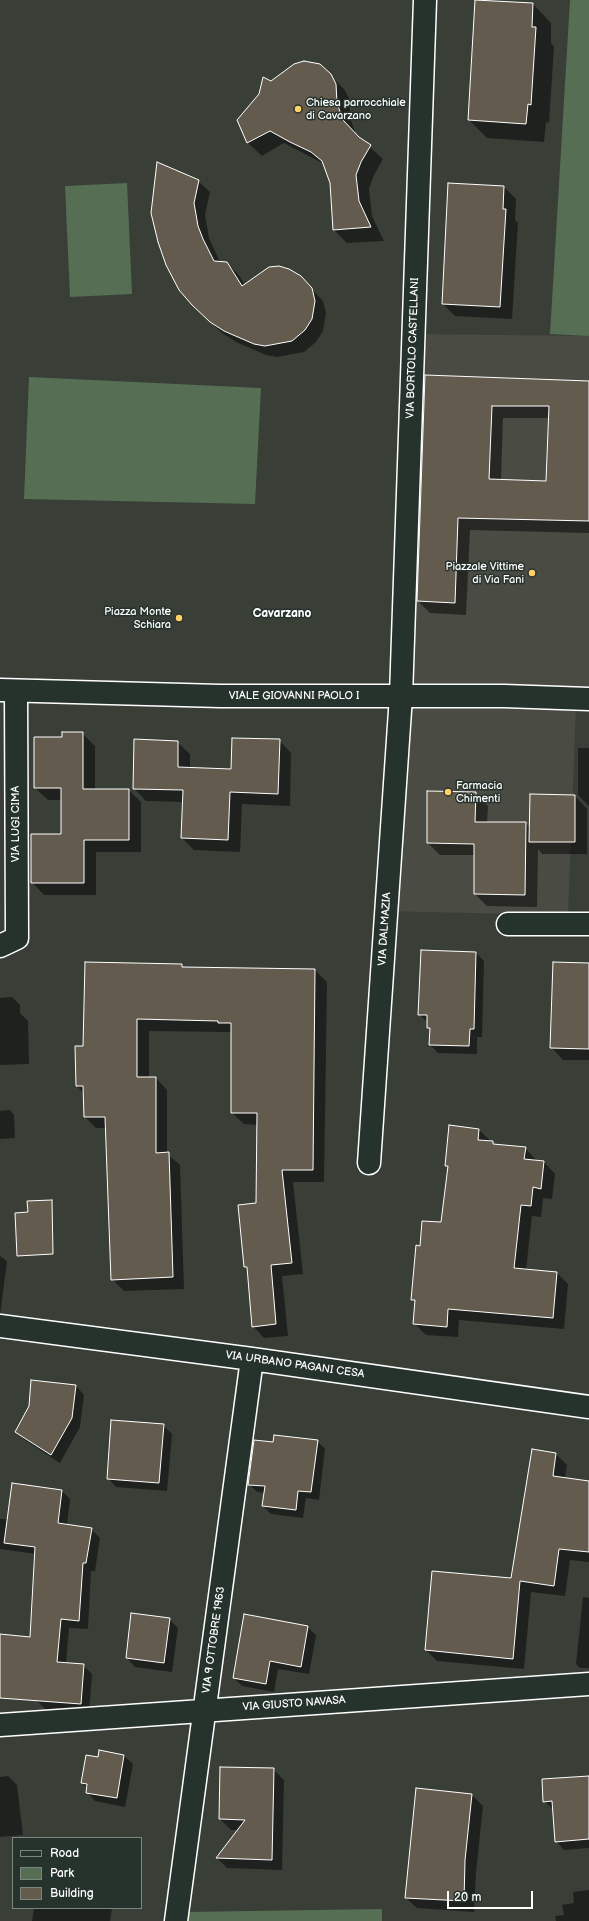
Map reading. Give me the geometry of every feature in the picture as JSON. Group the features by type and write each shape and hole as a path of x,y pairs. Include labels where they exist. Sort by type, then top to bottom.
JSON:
{"street":[{"name":"VIA BORTOLO CASTELLANI","path":"400,696 425,0"},
{"name":"VIALE GIOVANNI PAOLO I","path":"8,691 220,696 504,696 589,699"},
{"name":"VIA LUGI CIMA","path":"8,691 8,942"},
{"name":"VIA DALMAZIA","path":"369,1163 400,696"},
{"path":"508,924 589,924"},
{"name":"VIA URBANO PAGANI CESA","path":"0,1326 252,1359 589,1407"},
{"name":"VIA 9 OTTOBRE 1963","path":"176,1921 252,1359"},
{"name":"VIA GIUSTO NAVASA","path":"0,1725 589,1684"}],"shaded area":[{"path":"408,334 589,336 589,710 576,706 568,915 380,911"}],"green space":[{"path":"570,0 589,0 589,336 550,334"},
{"path":"127,183 132,294 70,297 65,186"},
{"path":"29,377 261,388 255,504 24,499"},
{"path":"382,1909 382,1921 185,1921 186,1912"}],"building":[{"path":"475,0 533,3 532,27 536,27 531,105 528,104 526,124 468,120"},
{"path":"304,61 320,64 331,74 336,84 337,103 343,120 359,137 371,145 361,162 356,175 359,201 371,227 333,230 330,183 322,161 311,152 270,131 247,143 237,120 259,94 263,77 271,81 294,64"},
{"path":"157,162 199,180 194,203 198,226 203,239 214,261 227,262 242,286 269,267 279,266 289,269 301,276 312,288 315,301 312,319 305,330 292,341 265,346 254,344 224,331 210,322 179,290 166,265 158,242 151,213"},
{"path":"448,183 504,186 503,209 506,209 500,307 442,304"},
{"path":"425,375 589,381 589,521 458,518 455,603 417,601","holes":["492,406 549,406 546,481 489,479"]},
{"path":"62,732 83,732 83,789 129,789 129,840 84,840 84,883 31,883 31,834 61,834 61,788 34,788 34,737 62,737"},
{"path":"232,738 280,739 278,794 230,792 228,840 181,838 183,790 133,789 134,739 178,741 178,767 231,769"},
{"path":"427,791 476,792 475,822 526,822 525,895 474,894 474,844 427,843"},
{"path":"530,794 575,795 575,842 529,842"},
{"path":"421,950 476,952 474,1029 470,1029 469,1046 429,1045 430,1028 427,1028 427,1015 418,1015"},
{"path":"85,962 182,964 182,967 315,969 313,1170 282,1170 292,1263 271,1265 276,1324 252,1327 247,1267 244,1267 238,1205 256,1203 257,1113 231,1113 231,1023 218,1023 218,1021 137,1019 137,1077 156,1077 156,1153 169,1152 173,1277 111,1280 105,1117 84,1117 83,1086 76,1086 75,1046 83,1046"},
{"path":"553,962 589,963 589,1049 550,1048"},
{"path":"449,1125 479,1129 478,1140 493,1141 493,1144 526,1147 524,1159 544,1161 541,1189 533,1187 531,1206 521,1205 514,1268 557,1272 553,1318 448,1309 447,1327 413,1324 415,1300 411,1300 416,1245 420,1246 422,1221 441,1222 448,1166 445,1166"},
{"path":"52,1200 53,1254 17,1256 15,1213 28,1212 27,1201"},
{"path":"31,1380 76,1385 72,1418 51,1455 15,1432 29,1406"},
{"path":"111,1420 164,1424 159,1483 107,1479"},
{"path":"274,1435 318,1440 311,1492 298,1491 296,1510 262,1506 265,1486 248,1485 254,1440 273,1442"},
{"path":"532,1449 556,1453 553,1476 589,1481 589,1552 559,1549 554,1586 520,1581 513,1659 425,1650 432,1571 511,1578"},
{"path":"12,1483 62,1490 58,1523 92,1528 86,1563 83,1563 79,1621 61,1619 57,1662 84,1664 81,1704 0,1698 0,1634 30,1637 35,1547 4,1543"},
{"path":"131,1613 170,1618 164,1663 126,1658"},
{"path":"244,1614 308,1626 301,1667 270,1661 266,1684 233,1678"},
{"path":"99,1750 124,1755 117,1798 86,1793 87,1784 81,1783 86,1755 98,1757"},
{"path":"220,1767 274,1768 272,1860 216,1858 245,1820 219,1819"},
{"path":"589,1776 589,1839 555,1842 552,1801 543,1802 542,1779"},
{"path":"416,1788 472,1794 465,1860 464,1901 405,1898"}],"place":[{"name":"Chiesa parrocchiale di Cavarzano","path":"298,109"},
{"name":"Piazzale Vittime di Via Fani","path":"532,573"},
{"name":"Piazza Monte Schiara","path":"179,618"},
{"name":"Farmacia Chimenti","path":"448,792"}],"district":[{"name":"Cavarzano","path":"282,614"}]}
